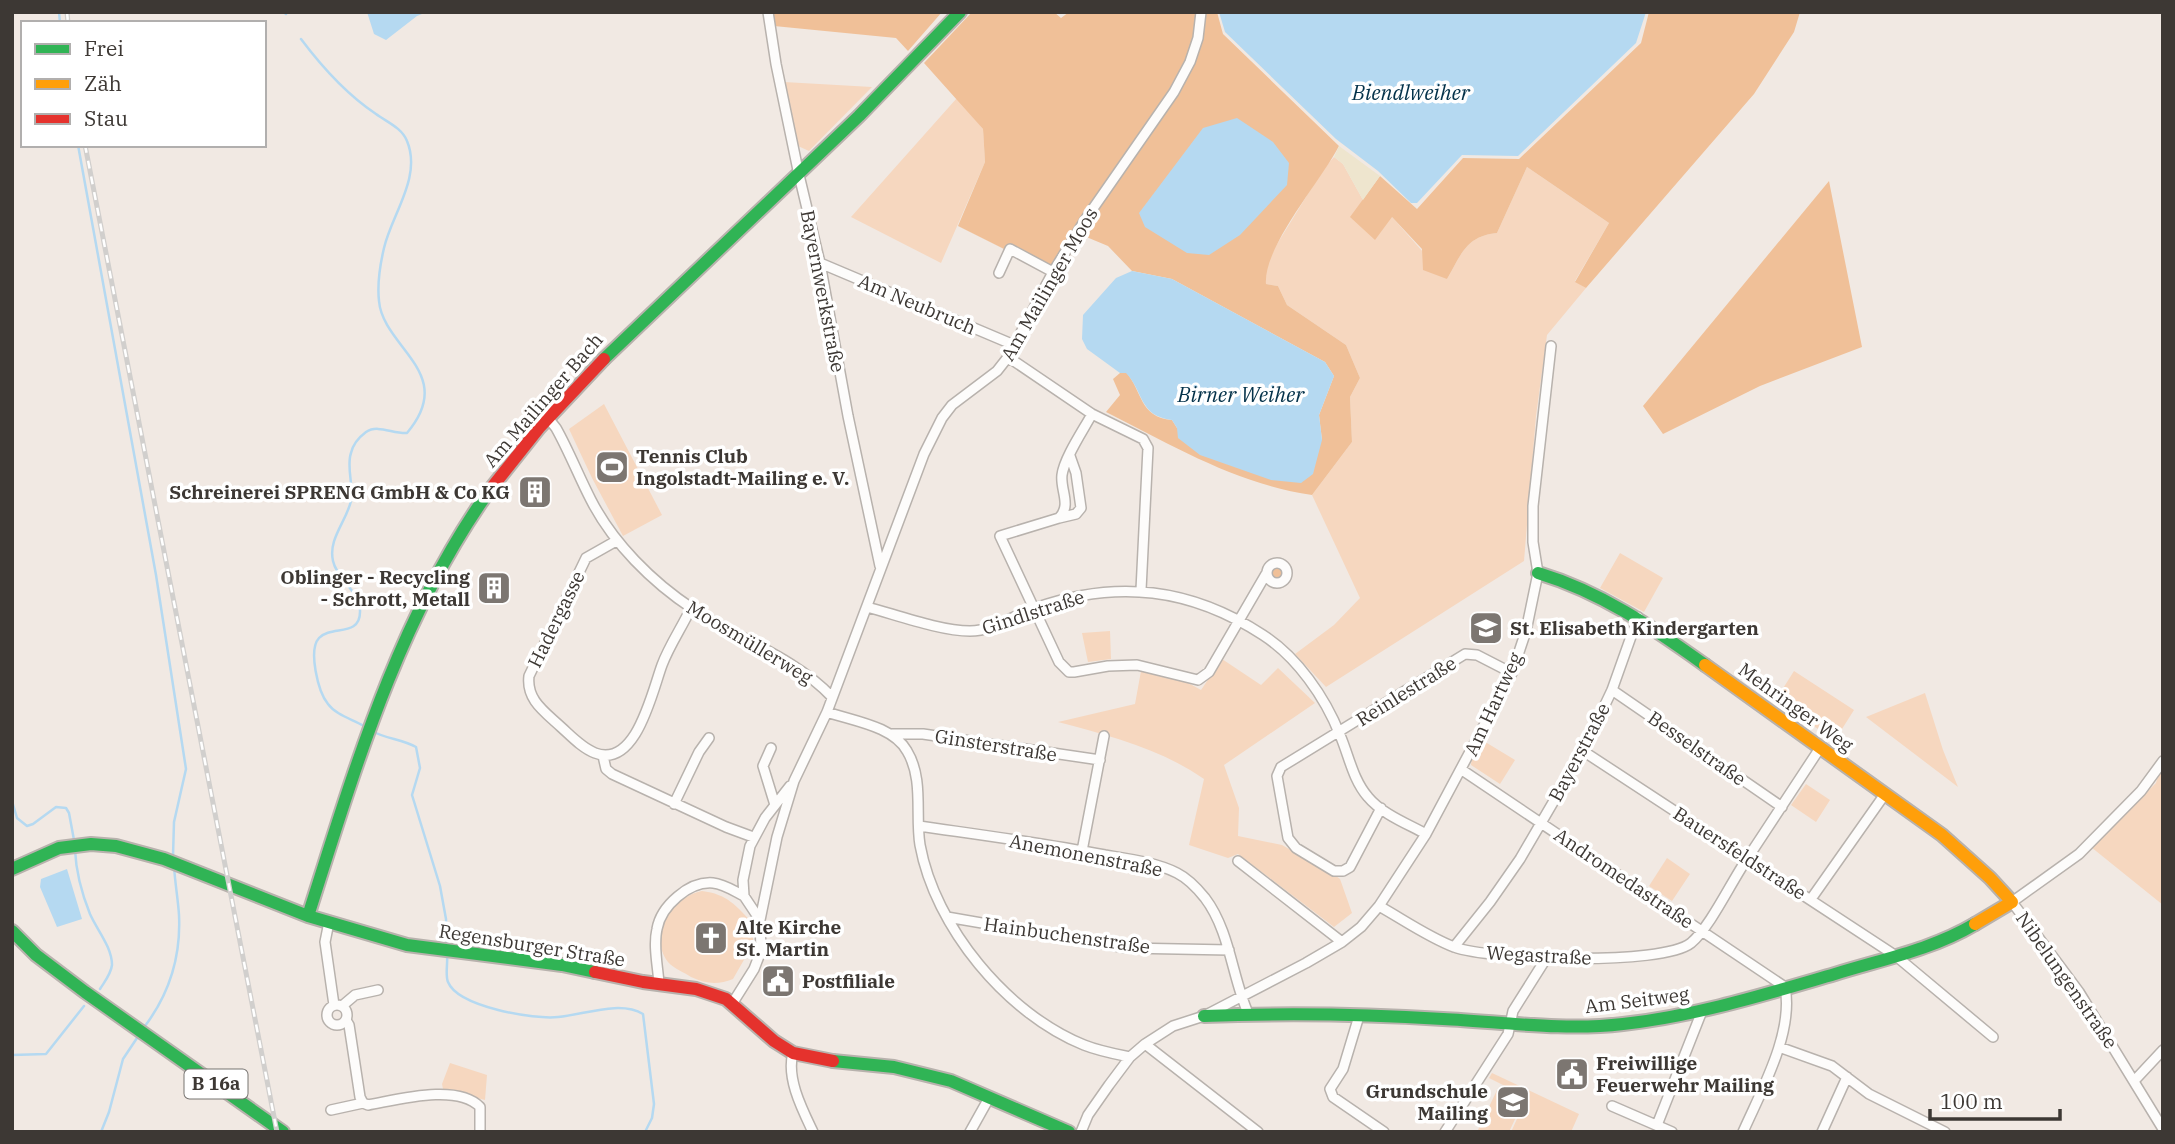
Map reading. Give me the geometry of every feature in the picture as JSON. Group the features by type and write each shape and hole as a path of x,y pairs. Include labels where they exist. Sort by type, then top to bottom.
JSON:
{"street":[{"name":"Bayernwerkstraße","path":"768,12 880,569"},
{"name":"Am Mailinger Bach","path":"308,916 337,817 374,710 408,626 466,523 518,453 548,418 628,335 863,114 960,12"},
{"name":"Am Mailinger Moos","path":"733,1004 754,969 761,951 760,920 777,837 794,781 827,712 923,454 942,418 963,396 997,371 1008,357 1053,272 1085,220 1174,92 1190,62 1198,38 1201,12"},
{"path":"999,273 1010,249 1053,272"},
{"name":"Am Neubruch","path":"820,264 1014,345"},
{"name":"Am Hartweg","path":"1081,1132 1088,1115 1130,1057 1145,1044 1173,1026 1204,1016 1342,942 1361,927 1379,906 1426,834 1512,673 1526,631 1538,573 1533,542 1533,506 1551,346"},
{"path":"1008,357 1092,414 1143,439 1148,448 1147,511 1141,590"},
{"path":"1059,518 1066,506 1062,474 1092,414"},
{"name":"Moosmüllerweg","path":"548,418 556,428 592,503 616,541 691,608 817,681 832,697"},
{"path":"1070,456 1076,473 1081,508 1076,514 1000,536 1059,663 1069,672 1137,665 1198,680 1209,672 1266,574"},
{"name":"Hadergasse","path":"616,541 593,553 581,566 533,666 528,685 534,701 586,748 603,755 606,769 612,774 753,837"},
{"name":"Mehringer Weg","path":"1538,573 1560,579 1638,617 1885,794 1981,868 2012,902"},
{"name":"Gindlstraße","path":"867,607 972,632 1070,597 1108,591 1141,590 1189,599 1239,620 1267,637 1290,658 1324,703 1339,732 1358,783 1369,799 1426,834"},
{"path":"603,755 624,750 632,742 664,661 691,608"},
{"name":"Bayerstraße","path":"1454,947 1490,902 1583,751 1612,690 1638,617"},
{"name":"Reinlestraße","path":"1339,732 1465,654 1477,655 1512,673"},
{"name":"Besselstraße","path":"1612,690 1782,807"},
{"name":"Ginsterstraße","path":"827,712 892,734 923,734 1100,760"},
{"path":"1339,732 1281,767 1277,776 1288,838 1296,848 1334,871 1343,871 1350,867 1381,808"},
{"path":"892,734 907,750 915,771 923,860 958,938 979,966 1004,992 1030,1012 1082,1044 1130,1057"},
{"path":"1082,851 1104,736"},
{"path":"674,804 699,752 709,738"},
{"path":"771,748 763,766 775,805"},
{"path":"1702,931 1821,748"},
{"name":"Bauersfeldstraße","path":"1583,751 1896,956 1993,1037"},
{"name":"Nibelungenstraße","path":"2163,761 2141,791 2079,854 2012,902 2079,992 2163,1129"},
{"name":"Andromedastraße","path":"1462,770 1785,987"},
{"name":"Am Mailinger Moos","path":"760,920 744,896 743,880 753,837 794,781"},
{"path":"1811,899 1885,794"},
{"name":"Anemonenstraße","path":"919,826 1082,851 1157,865 1177,873 1193,883 1207,901 1229,950 1248,1013"},
{"path":"753,837 766,828 777,837"},
{"name":"Regensburger Straße","path":"14,869 37,856 60,848 91,844 116,846 187,867 308,916 389,940 471,955 562,965 708,992 733,1004 774,1041 793,1053 818,1060 894,1067 930,1075 1069,1132"},
{"path":"1238,861 1342,942"},
{"path":"659,984 657,929 668,906 685,892 712,883 744,896"},
{"name":"Am Seitweg","path":"1204,1016 1248,1013 1614,1026 1702,1011 1923,949 1955,936 2012,902"},
{"name":"Wegastraße","path":"1379,906 1454,947 1488,954 1598,959 1645,957 1670,952 1689,944 1702,931"},
{"name":"Hainbuchenstraße","path":"947,917 1127,948 1229,950"},
{"path":"328,922 325,942 338,1006 347,1012 346,1020 363,1102 368,1105 434,1095 475,1102 480,1107 480,1132"},
{"name":"B 16a","path":"12,931 36,956"},
{"name":"B 16a","path":"12,943 36,956 283,1132"},
{"path":"1445,1132 1508,1034 1513,1011 1547,957"},
{"path":"1743,1132 1779,1047 1787,1002 1785,987"},
{"path":"346,1020 338,1026 328,1021 328,1010 355,995 378,990"},
{"path":"1657,1125 1702,1011"},
{"path":"1359,1016 1343,1069 1330,1089 1334,1097 1384,1132"},
{"path":"1145,1044 1258,1132"},
{"path":"1779,1047 1832,1066 1869,1094 1945,1132"},
{"path":"2134,1081 2163,1050"},
{"path":"793,1053 790,1064 794,1083 813,1132"},
{"path":"1822,1132 1847,1077"},
{"path":"970,1132 989,1098"},
{"path":"331,1110 363,1102"},
{"path":"1612,1105 1672,1132"}],"shaded area":[{"path":"773,12 942,12 908,51 896,38 774,26"},
{"path":"972,12 1054,12 1061,18 1069,12 1217,12 1223,34 1339,146 1283,233 1268,269 1266,284 1278,286 1287,305 1346,345 1360,378 1350,397 1352,442 1312,495 1284,490 1232,473 1106,412 1120,395 1113,379 1126,372 1147,409 1161,418 1172,420 1177,428 1322,440 1319,415 1334,376 1325,362 1172,279 1132,271 1108,246 1072,231 1048,271 958,226 985,162 983,129 924,63"},
{"path":"1649,12 1800,12 1794,32 1754,94 1586,288 1575,282 1609,223 1527,167 1497,233 1478,238 1471,243 1447,279 1423,270 1422,249 1392,217 1375,240 1350,217 1380,176 1417,209 1463,158 1519,159 1641,43"},
{"path":"784,82 872,87 809,151 798,146"},
{"path":"957,98 983,129 985,162 941,263 851,217"},
{"path":"1334,157 1343,164 1363,200 1351,217 1392,217 1447,279 1471,243 1478,238 1497,233 1527,167 1609,223 1575,281 1586,288 1547,335 1536,416 1524,561 1326,687 1295,654 1334,625 1360,598 1312,495 1352,442 1350,397 1360,378 1346,345 1287,305 1278,286 1266,284 1265,271 1274,249 1322,171"},
{"path":"1829,181 1862,347 1760,386 1663,434 1643,406"},
{"name":"Tennis Club Ingolstadt-Mailing e. V.","path":"604,404 662,515 623,536 569,429"},
{"path":"1620,553 1663,578 1644,612 1600,588"},
{"path":"1273,565 1279,565 1284,573 1282,579 1273,581 1268,576 1268,570"},
{"path":"1110,631 1111,659 1088,662 1082,633"},
{"path":"1222,659 1261,685 1278,668 1315,703 1224,765 1239,808 1238,836 1282,845 1340,879 1352,913 1334,927 1238,854 1228,858 1189,845 1204,779 1152,751 1058,722 1135,704 1141,671 1183,680 1201,690"},
{"path":"1794,671 1854,710 1835,740 1775,701"},
{"path":"1925,693 1943,750 1958,787 1866,717"},
{"path":"1482,740 1515,760 1500,784 1471,765 1472,755"},
{"path":"2163,759 2163,905 2091,847 2156,783"},
{"path":"1806,784 1830,800 1816,822 1791,805"},
{"path":"1667,858 1690,874 1672,901 1649,886"},
{"path":"702,891 731,902 753,924 753,944 733,979 728,981 712,983 691,977 670,964 662,951 660,940 666,918 682,900"},
{"path":"450,1063 487,1075 485,1100 443,1089 442,1084"},
{"path":"1492,1073 1579,1114 1571,1132 1511,1132 1527,1097 1489,1078"},
{"path":"1497,1090 1523,1102 1509,1132 1482,1132 1478,1130"}],"sand":[{"path":"1339,146 1380,176 1363,200 1343,164 1334,157"}],"water":[{"path":"367,12 427,12 417,16 386,40 374,34"},
{"name":"Biendlweiher","path":"1219,12 1646,12 1636,43 1518,156 1462,155 1417,203 1411,203 1378,171 1336,139 1225,32"},
{"path":"1237,118 1273,142 1289,163 1287,185 1240,235 1209,255 1187,253 1145,227 1139,213 1203,128"},
{"name":"Birner Weiher","path":"1132,271 1172,279 1325,362 1334,376 1319,415 1322,440 1313,474 1301,483 1271,480 1200,455 1178,438 1177,428 1172,420 1153,414 1126,373 1120,373 1087,349 1082,339 1083,315 1116,278"},
{"path":"67,869 82,919 57,927 40,887 41,879"}],"waterway":[{"path":"59,12 60,21"},
{"path":"301,39 345,89 402,132 411,155 408,182 384,248 378,294 383,318 414,362 422,377 425,394 421,412 407,433 371,430 356,441 353,447 349,464 351,501 335,538 332,553 335,568 357,598 359,620 350,628 324,634 319,638 314,652 318,681 328,704 340,714 364,726"},
{"path":"78,147 156,575 186,769 174,822 173,856"},
{"path":"372,731 416,747 420,768 412,795 440,886 447,945"},
{"path":"12,801 17,818 27,826 56,807 66,808 74,840"},
{"path":"75,850 84,899 111,958 108,977 100,989"},
{"path":"145,1026 167,988 178,945 179,915 174,866"},
{"path":"447,955 448,982 455,991 481,1005 516,1014 547,1017 613,1008 624,1008 643,1014 654,1104 652,1118 645,1132"},
{"path":"12,1055 46,1054 84,1006"},
{"path":"101,1132 123,1059 139,1035"}],"railway":[{"path":"67,12 68,21"},
{"path":"85,147 277,1132"}],"traffic: fast":[{"path":"604,359 859,116 960,12"},
{"path":"308,916 362,750 404,643 457,540 489,491"},
{"path":"1538,573 1605,600 1705,665"},
{"path":"12,869 59,848 91,844 116,846 164,859 308,916 407,945 562,965 595,972"},
{"path":"1204,1016 1353,1015 1556,1026 1623,1024 1704,1010 1783,989 1924,947 1975,924"},
{"path":"12,931 36,955 85,992 283,1132"},
{"path":"833,1061 894,1067 951,1081 1069,1132"}],"traffic: slow":[{"path":"1705,665 1942,835 1990,878 2012,902 1975,924"}],"traffic: jam":[{"path":"489,491 539,428 604,359"},
{"path":"595,972 696,989 726,999 774,1041 793,1053 833,1061"}],"place":[{"name":"Tennis Club Ingolstadt-Mailing e. V.","path":"612,467"},
{"name":"Schreinerei SPRENG GmbH & Co KG","path":"535,492"},
{"name":"Oblinger - Recycling - Schrott, Metall","path":"494,588"},
{"name":"St. Elisabeth Kindergarten","path":"1486,628"},
{"name":"Alte Kirche St. Martin","path":"711,938"},
{"name":"Postfiliale","path":"778,981"},
{"name":"Freiwillige Feuerwehr Mailing","path":"1572,1074"},
{"name":"Grundschule Mailing","path":"1513,1102"}]}
